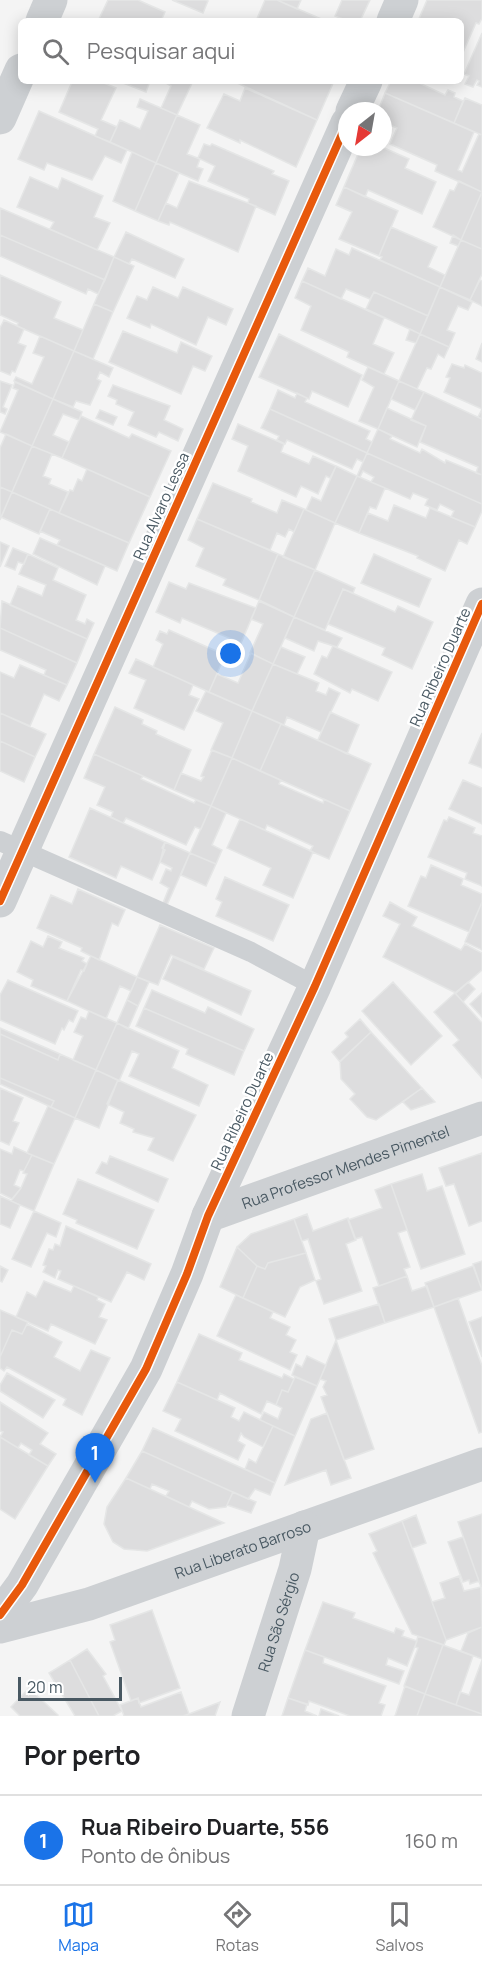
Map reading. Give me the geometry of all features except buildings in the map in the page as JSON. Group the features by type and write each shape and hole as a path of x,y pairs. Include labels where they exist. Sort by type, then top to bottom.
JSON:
{"street":[{"path":"43,18 51,0"},
{"path":"394,18 402,0"},
{"path":"0,118 18,77"},
{"path":"356,102 365,84"},
{"name":"Rua Alvaro Lessa","path":"0,901 11,846 338,142"},
{"name":"Rua Ribeiro Duarte","path":"0,1615 22,1585 146,1369 187,1274 208,1216 315,986 482,604"},
{"name":"Rua Professor Mendes Pimentel","path":"208,1216 482,1118"},
{"name":"Rua Liberato Barroso","path":"0,1627 89,1604 482,1464"},
{"name":"Rua São Sérgio","path":"248,1716 295,1569 304,1527"}],"lane":[{"path":"11,846 251,952 315,986"}],"cycle path":[{"path":"0,901 338,143"},
{"path":"0,1615 22,1585 146,1369 187,1274 208,1216 315,986 482,604"}],"place":[{"name":"Rua Ribeiro Duarte, 556","path":"95,1483"}]}
